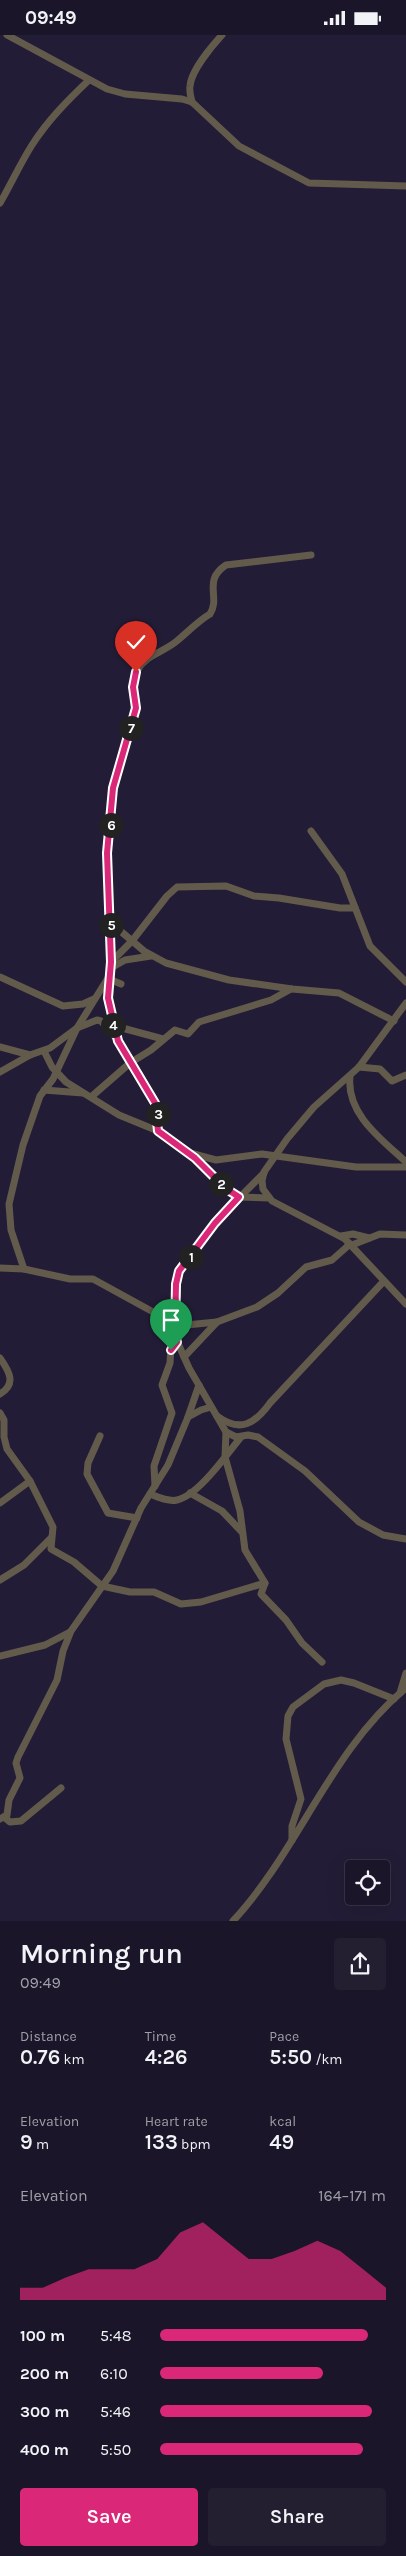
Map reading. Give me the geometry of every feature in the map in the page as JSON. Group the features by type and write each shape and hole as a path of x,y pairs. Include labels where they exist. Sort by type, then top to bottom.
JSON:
{"street":[{"path":"8,35 89,81 118,93 182,99 192,102 240,146 310,183 406,186"},
{"path":"192,102 190,83 208,52 222,35"},
{"path":"0,203 31,147 46,126 61,107 89,81"},
{"path":"158,1131 155,1103 118,1041 113,1027 108,998 111,965 111,923 107,859 113,788 136,708 133,687 136,672 147,658 177,641 202,618 210,614 213,604 212,584 217,573 226,565 311,555"},
{"path":"311,831 341,871 366,939 373,951 406,982"},
{"path":"111,965 170,892 182,886 226,885 254,896 340,908 355,907"},
{"path":"111,923 151,956 166,963 229,980 292,989 339,993 406,1021"},
{"path":"111,965 125,960 151,956"},
{"path":"0,977 60,1006 86,1007 102,1021 118,1041"},
{"path":"109,977 121,984"},
{"path":"24,1269 10,1230 9,1204 22,1145 38,1101 56,1072 86,1007 95,999 109,977"},
{"path":"94,1095 130,1063 175,1030 188,1034 200,1022 270,1000 292,989"},
{"path":"155,1486 154,1466 172,1413 163,1391 162,1379 170,1363 171,1347 176,1339 176,1284 179,1271 215,1223 264,1173 274,1157 314,1107 359,1067 406,1003"},
{"path":"0,1072 30,1055 44,1051 77,1028 97,1020 113,1027 163,1039"},
{"path":"0,1047 30,1055"},
{"path":"44,1051 56,1072 66,1082 83,1093"},
{"path":"359,1067 380,1069 392,1081 406,1075"},
{"path":"350,1076 349,1089 366,1127 406,1162"},
{"path":"44,1090 94,1095 123,1117 158,1131 185,1151 225,1188 239,1197 269,1198"},
{"path":"185,1151 216,1160 254,1155 356,1167 406,1167"},
{"path":"264,1173 263,1189 269,1198 280,1206 341,1236 351,1244 406,1304"},
{"path":"0,1200 9,1204"},
{"path":"176,1326 217,1322 262,1304 281,1291 306,1267 331,1260 351,1244 381,1234 406,1235"},
{"path":"341,1236 353,1235 370,1238"},
{"path":"0,1268 24,1269 61,1278 93,1279 155,1313 176,1339 198,1385 226,1432 225,1457 240,1511 241,1531 245,1550 265,1583"},
{"path":"188,1417 201,1410 213,1411 224,1421 238,1425 252,1423 261,1416 270,1403 384,1281"},
{"path":"184,1357 217,1322"},
{"path":"0,1358 11,1381 9,1386 0,1394"},
{"path":"61,1788 21,1821 10,1821 2,1818 8,1812 9,1800 20,1778 16,1763 18,1757 60,1674 63,1651 71,1631 114,1571 137,1518 168,1465 188,1417 198,1385"},
{"path":"0,1413 4,1420 4,1437 7,1449 30,1481 53,1527 53,1536 50,1544 53,1551"},
{"path":"226,1432 241,1437 248,1435 258,1437 305,1471 351,1515 373,1530 394,1538 406,1539"},
{"path":"100,1436 88,1463 88,1479 108,1513 137,1518"},
{"path":"150,1494 170,1500 177,1500 190,1493 225,1457 241,1437"},
{"path":"0,1503 30,1481"},
{"path":"190,1493 222,1511 241,1531"},
{"path":"0,1581 24,1565 53,1536"},
{"path":"38,1551 53,1551 74,1562 102,1586 130,1592 154,1593 188,1605 265,1583"},
{"path":"265,1583 260,1592 263,1598 282,1615 302,1643 322,1662"},
{"path":"0,1656 45,1645 71,1631"},
{"path":"400,1693 406,1673"},
{"path":"292,1840 292,1826 300,1799 286,1739 288,1716 293,1707 324,1684 341,1680 354,1683 394,1699"},
{"path":"233,1921 264,1885 354,1745 406,1688"}],"route":[{"path":"136,672 133,687 136,708 113,788 110,818 111,833 107,853 111,923 111,962 108,998 112,1021 118,1041 155,1103 158,1131 195,1158 225,1188 239,1197 215,1223 204,1241 179,1271 176,1284 177,1311 175,1335 177,1342 172,1345 171,1350"}]}
